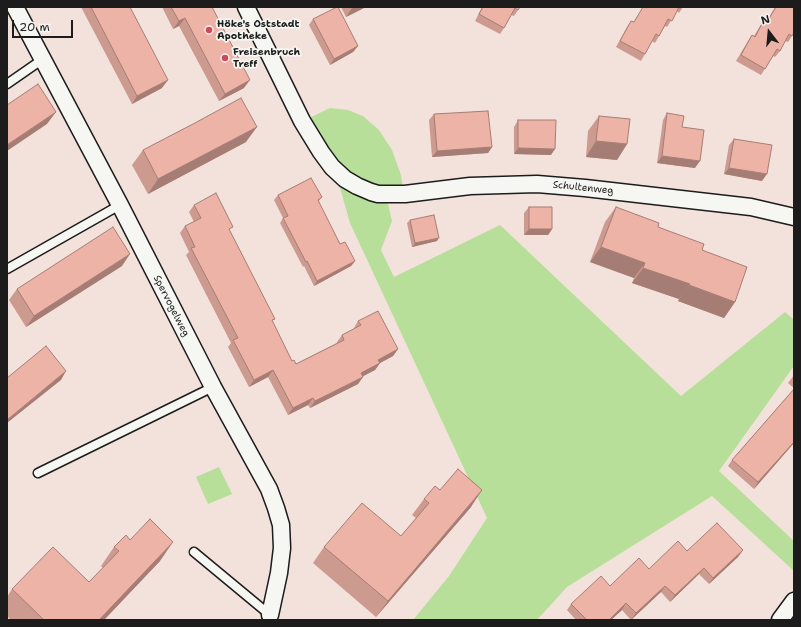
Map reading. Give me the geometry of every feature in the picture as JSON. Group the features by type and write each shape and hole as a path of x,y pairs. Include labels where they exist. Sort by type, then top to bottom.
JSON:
{"street":[{"name":"Spervogelweg","path":"15,7 120,205 213,387 269,489 280,525 282,548 279,573 270,615"},
{"name":"Schultenweg","path":"246,7 302,121 321,152 332,167 345,179 371,192 378,194 405,194 470,186 537,184 751,207 794,217"},
{"path":"780,620 794,601"}],"lane":[{"path":"7,84 43,59"},
{"path":"7,269 120,205"},
{"path":"38,472 213,387"},
{"path":"194,552 270,615"}],"green space":[{"path":"330,108 348,110 363,116 379,130 392,150 401,175 404,194 386,195 392,221 381,250 394,277 500,225 681,396 785,312 794,320 794,366 719,471 794,541 794,571 712,496 567,587 537,620 413,620 449,576 487,518 350,223 340,188 343,177 303,121"},
{"path":"219,467 232,494 208,504 196,477"}],"building":[{"path":"91,7 130,7 168,80 137,96"},
{"path":"171,7 212,7 250,80 225,94 185,18 179,21"},
{"path":"337,7 358,46 334,59 313,19"},
{"path":"483,7 520,7 518,10 515,8 504,28 479,14"},
{"path":"643,7 679,7 672,21 668,19 659,36 656,34 645,54 620,41 631,21 634,22"},
{"path":"776,7 794,7 794,32 792,36 789,34 780,51 777,49 765,69 741,55 752,35 755,37 764,20 767,22"},
{"path":"38,84 56,112 7,145 7,105"},
{"path":"241,98 257,127 158,179 143,150"},
{"path":"488,111 492,147 437,151 434,114"},
{"path":"667,113 684,116 682,127 704,130 700,161 662,156"},
{"path":"599,116 630,119 627,144 596,141"},
{"path":"518,120 556,120 555,149 518,148"},
{"path":"734,139 772,145 767,174 729,168"},
{"path":"311,178 322,197 318,200 340,244 345,242 355,261 317,281 283,218 288,216 278,195"},
{"path":"216,193 233,227 229,229 275,319 272,320 292,361 294,360 296,364 344,340 342,335 361,325 358,321 378,311 398,349 378,360 380,363 361,373 363,377 315,401 313,398 293,408 273,370 254,380 233,340 238,338 191,248 195,247 185,226 201,218 194,205"},
{"path":"529,207 552,207 552,229 529,229"},
{"path":"616,207 659,223 658,227 704,244 702,250 747,267 735,302 689,285 690,284 643,268 645,263 601,247"},
{"path":"434,215 439,238 415,243 410,220"},
{"path":"113,227 130,254 34,316 17,289"},
{"path":"46,346 66,371 7,420 7,378"},
{"path":"794,389 794,442 758,482 732,460"},
{"path":"458,469 482,490 388,601 324,547 362,503 401,536 429,503 424,499 435,486 440,490"},
{"path":"150,519 173,542 99,620 44,620 12,589 53,547 89,582 119,551 114,547 126,535 130,540"},
{"path":"717,523 743,550 713,578 704,568 675,595 665,586 636,613 626,603 609,620 587,620 571,604 601,576 610,586 639,558 649,569 678,541 687,551"}],"place":[{"name":"Höke's Oststadt Apotheke","path":"209,30"},
{"name":"Freisenbruch Treff","path":"225,58"}]}
